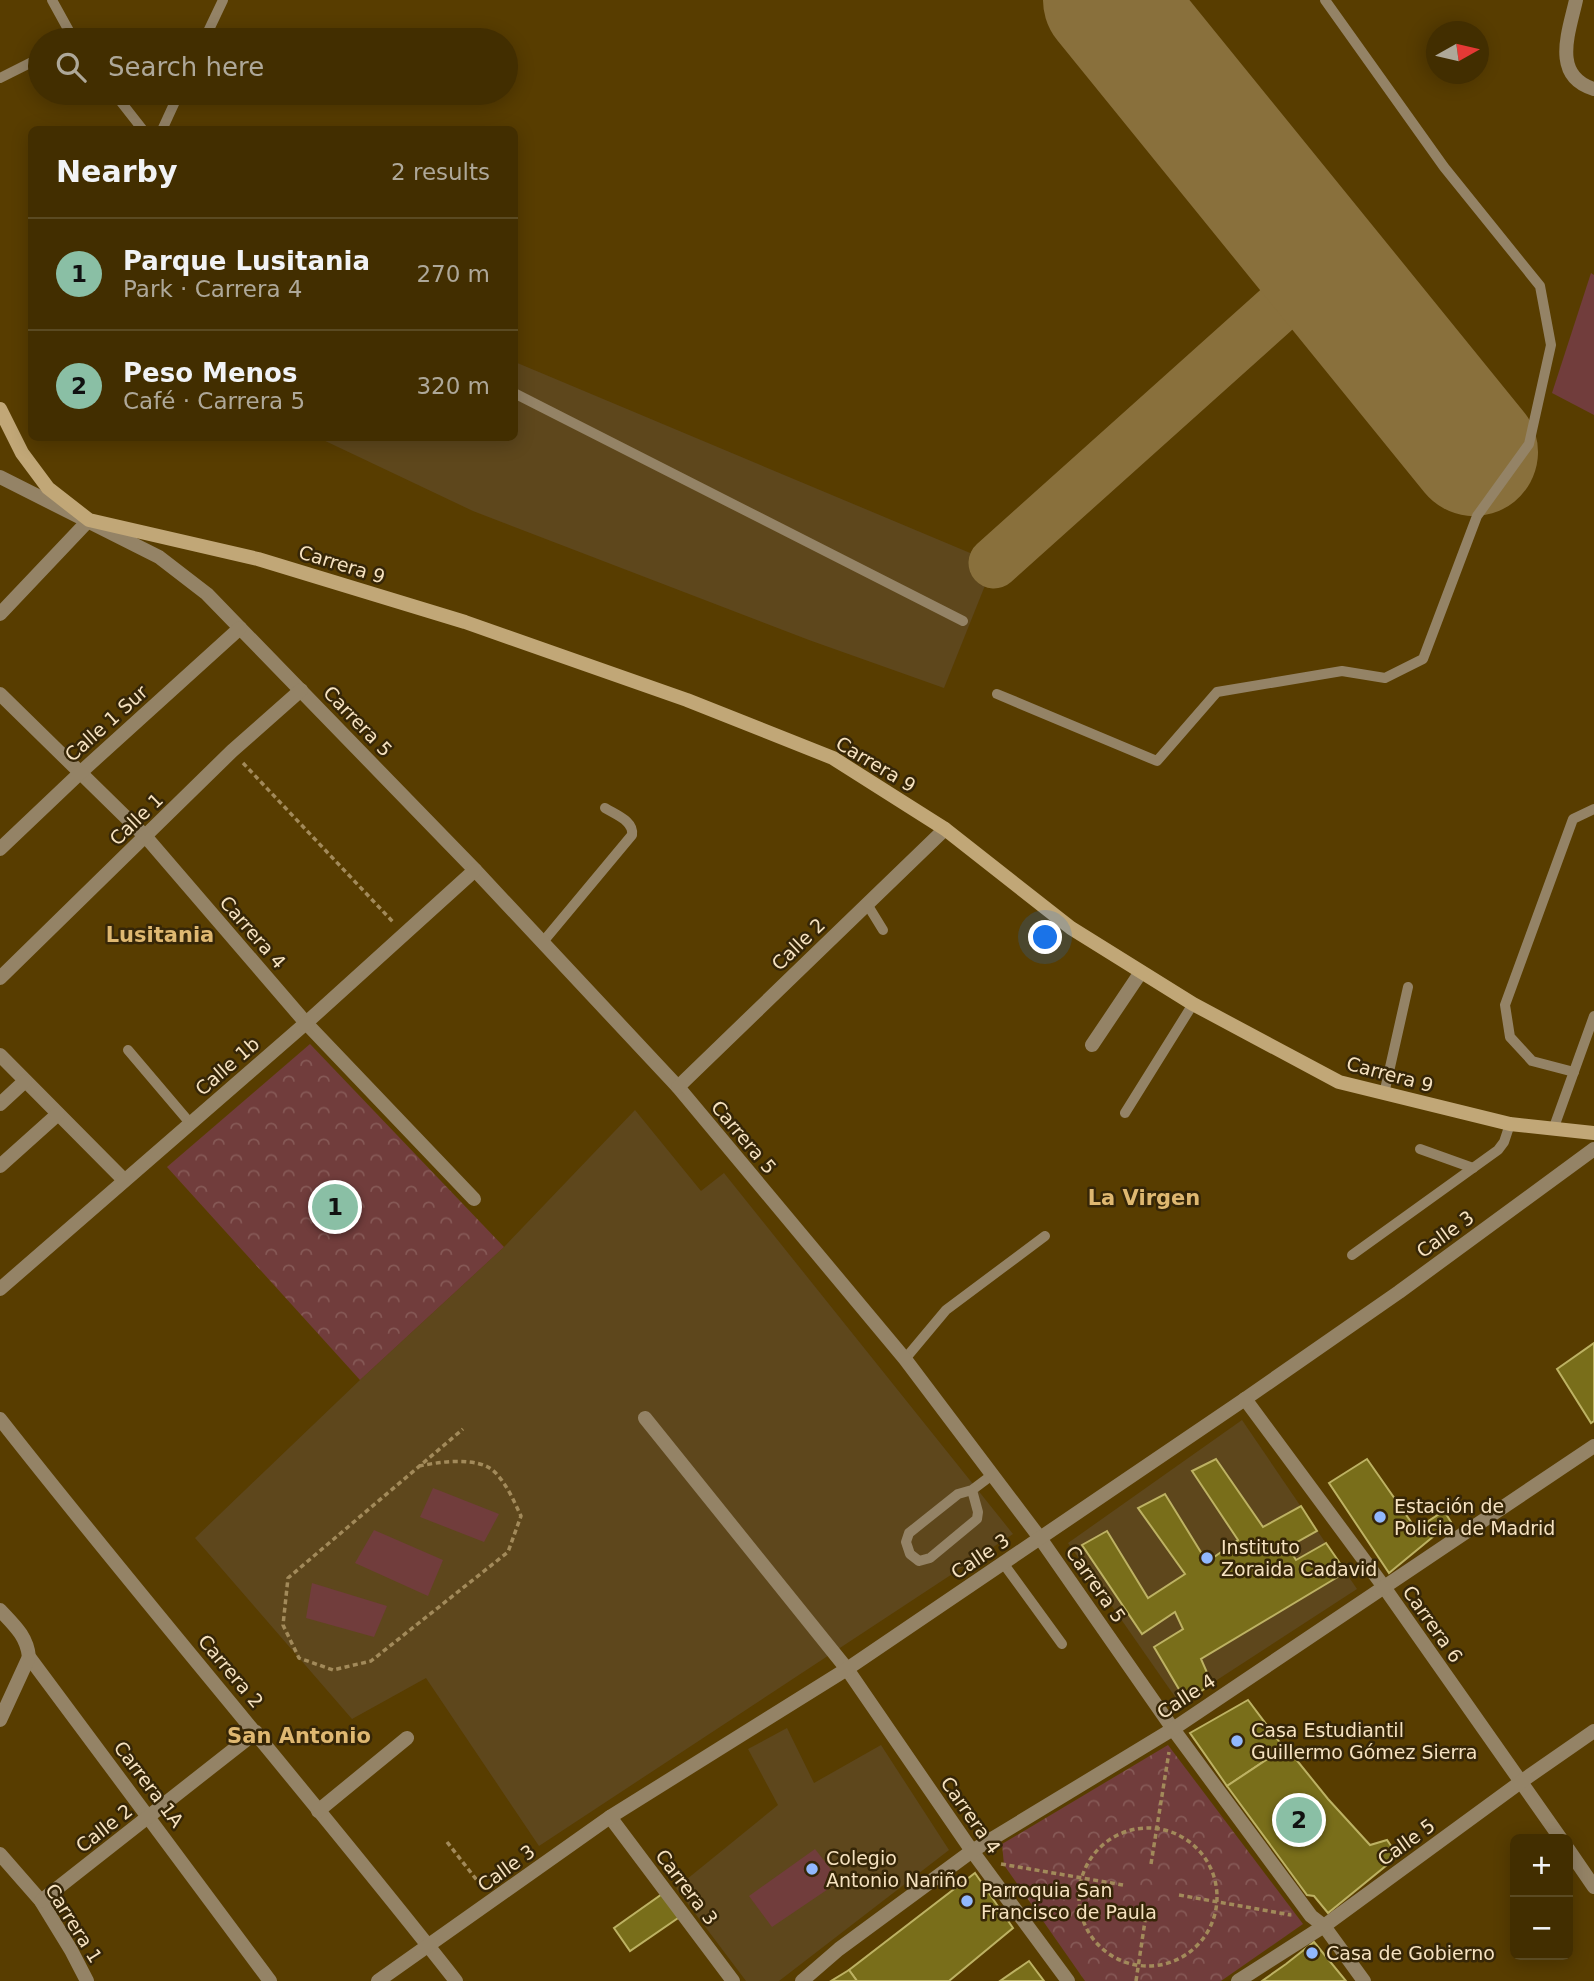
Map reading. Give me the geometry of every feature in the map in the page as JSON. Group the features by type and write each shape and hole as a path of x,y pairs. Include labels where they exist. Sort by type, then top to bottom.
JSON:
{"street":[{"path":"1576,0 1565,50 1569,72 1584,86 1594,89"},
{"name":"Carrera 5","path":"0,409 22,453 48,488 89,520 159,557 207,594 475,870 678,1087 905,1359 1040,1538 1172,1736 1311,1916 1324,1926 1364,1981"},
{"path":"0,477 40,499 89,520 0,614"},
{"name":"Carrera 9","path":"89,520 258,559 466,622 687,700 833,758 945,829 1071,928 1193,1004 1339,1082 1510,1124 1594,1133"},
{"name":"Calle 1 Sur","path":"0,849 240,628"},
{"name":"Calle 1","path":"0,978 232,751 301,690"},
{"name":"Carrera 4","path":"0,694 146,837 306,1023 474,1199"},
{"name":"Calle 2","path":"678,1087 945,829"},
{"name":"Calle 1b","path":"0,1289 306,1023 475,870"},
{"path":"1092,1045 1141,972"},
{"path":"0,1055 124,1180"},
{"path":"0,1104 25,1081"},
{"path":"0,1166 58,1114"},
{"name":"Calle 3","path":"378,1981 610,1817 846,1669 1245,1399 1399,1292 1594,1149"},
{"name":"Carrera 6","path":"1245,1399 1384,1587 1558,1834"},
{"name":"Carrera 4","path":"645,1418 846,1669 976,1856 1068,1981"},
{"name":"Carrera 2","path":"0,1419 456,1981"},
{"name":"Calle 4","path":"802,1981 839,1949 976,1856 1172,1736 1384,1587 1594,1446"},
{"name":"Carrera 1A","path":"0,1610 22,1634 28,1646 29,1657 270,1981"},
{"path":"0,1720 29,1657"},
{"name":"Calle 5","path":"1238,1981 1324,1926 1594,1731"},
{"name":"Calle 2","path":"41,1901 256,1732"},
{"path":"318,1811 407,1738"},
{"name":"Carrera 3","path":"610,1817 733,1981"},
{"name":"Carrera 1","path":"0,1854 41,1901 87,1981"},
{"path":"1573,1856 1594,1887"}],"lane":[{"path":"51,0 65,28"},
{"path":"210,28 223,0"},
{"path":"998,694 1157,761 1217,692 1342,671 1385,678 1423,659 1477,516 1529,444 1551,345 1540,286 1444,167 1325,0"},
{"path":"0,78 28,64"},
{"path":"123,105 140,126"},
{"path":"164,126 173,105"},
{"path":"518,395 962,621"},
{"path":"542,943 632,835 630,823 605,808"},
{"path":"1574,1072 1532,1061 1510,1037 1505,1005 1573,819 1594,809"},
{"path":"867,904 883,930"},
{"path":"1384,1094 1408,987"},
{"path":"1125,1114 1193,1004"},
{"path":"1554,1127 1594,1016"},
{"path":"128,1050 190,1123"},
{"path":"1352,1255 1498,1150 1510,1124"},
{"path":"1420,1149 1473,1168"},
{"path":"905,1359 946,1310 1045,1236"},
{"path":"972,1490 978,1512 977,1519 930,1558 919,1561 909,1554 906,1542 909,1533 958,1494 972,1490 992,1475"},
{"path":"1003,1563 1062,1644"}],"path":[{"path":"232,751 404,933"},
{"path":"419,1466 446,1460 487,1466 507,1487 522,1516 508,1552 371,1661 333,1670 299,1658 283,1625 288,1578 419,1466 463,1429"},
{"path":"1151,1864 1172,1736"},
{"path":"1143,1828 1156,1829 1166,1830 1187,1839 1203,1855 1214,1875 1217,1903 1213,1921 1202,1941 1185,1956 1164,1965 1138,1966 1119,1961 1100,1948 1086,1929 1079,1907 1080,1884 1088,1863 1102,1845 1121,1833 1143,1828"},
{"path":"447,1842 493,1900"},
{"path":"976,1856 1123,1885"},
{"path":"1179,1895 1294,1915"},
{"path":"1136,1981 1145,1921"}],"shaded area":[{"path":"518,363 994,563 944,688 809,640 473,511 325,441 518,441"},
{"path":"635,1110 701,1191 724,1173 1013,1534 539,1846 426,1678 352,1719 195,1538 504,1247"},
{"name":"Instituto Zoraida Cadavid","path":"1242,1420 1357,1589 1180,1704 1068,1543"},
{"name":"Colegio Antonio Nariño","path":"787,1728 814,1783 881,1745 949,1850 779,1981 746,1981 676,1888 778,1805 748,1749"}],"green space":[{"path":"1591,273 1594,275 1594,415 1552,393"},
{"path":"310,1044 504,1247 360,1380 167,1167"},
{"path":"433,1488 499,1514 484,1542 420,1517"},
{"path":"374,1530 443,1560 428,1596 355,1563"},
{"path":"312,1583 387,1606 374,1637 306,1618"},
{"path":"1168,1745 1303,1924 1221,1981 1085,1981 1004,1865 1002,1844"},
{"path":"815,1849 840,1881 772,1927 749,1896"}],"building":[{"path":"1594,1343 1594,1421 1591,1423 1557,1369"},
{"path":"1216,1459 1263,1527 1301,1506 1317,1531 1288,1547 1296,1560 1326,1543 1346,1572 1201,1659 1212,1684 1186,1701 1154,1647 1183,1629 1175,1612 1142,1634 1082,1545 1107,1531 1148,1598 1185,1574 1138,1508 1165,1494 1207,1562 1238,1540 1192,1471"},
{"name":"Estación de Policia de Madrid","path":"1367,1459 1416,1529 1444,1511 1451,1522 1389,1573 1329,1483"},
{"name":"Casa Estudiantil Guillermo Gómez Sierra","path":"1248,1700 1284,1748 1227,1786 1190,1733"},
{"path":"1284,1748 1370,1845 1387,1840 1398,1856 1328,1913 1314,1896 1307,1895 1227,1786"},
{"name":"Parroquia San Francisco de Paula","path":"975,1873 1013,1928 949,1981 857,1981 849,1970"},
{"path":"665,1892 681,1916 630,1951 614,1928"},
{"name":"Casa de Gobierno","path":"1314,1942 1346,1981 1262,1981 1286,1964"},
{"path":"1029,1961 1044,1981 1000,1981"},
{"path":"849,1970 857,1981 831,1981"}],"taxiway":[{"path":"994,563 1324,267"}],"runway":[{"path":"1107,0 1474,452"}],"place":[{"name":"Parque Lusitania","path":"335,1207"},
{"name":"Estación de Policia de Madrid","path":"1380,1517"},
{"name":"Instituto Zoraida Cadavid","path":"1207,1558"},
{"name":"Casa Estudiantil Guillermo Gómez Sierra","path":"1237,1741"},
{"name":"Peso Menos","path":"1299,1820"},
{"name":"Colegio Antonio Nariño","path":"812,1869"},
{"name":"Parroquia San Francisco de Paula","path":"967,1901"},
{"name":"Casa de Gobierno","path":"1312,1953"}],"district":[{"name":"Lusitania","path":"160,935"},
{"name":"La Virgen","path":"1144,1198"},
{"name":"San Antonio","path":"299,1736"}]}
